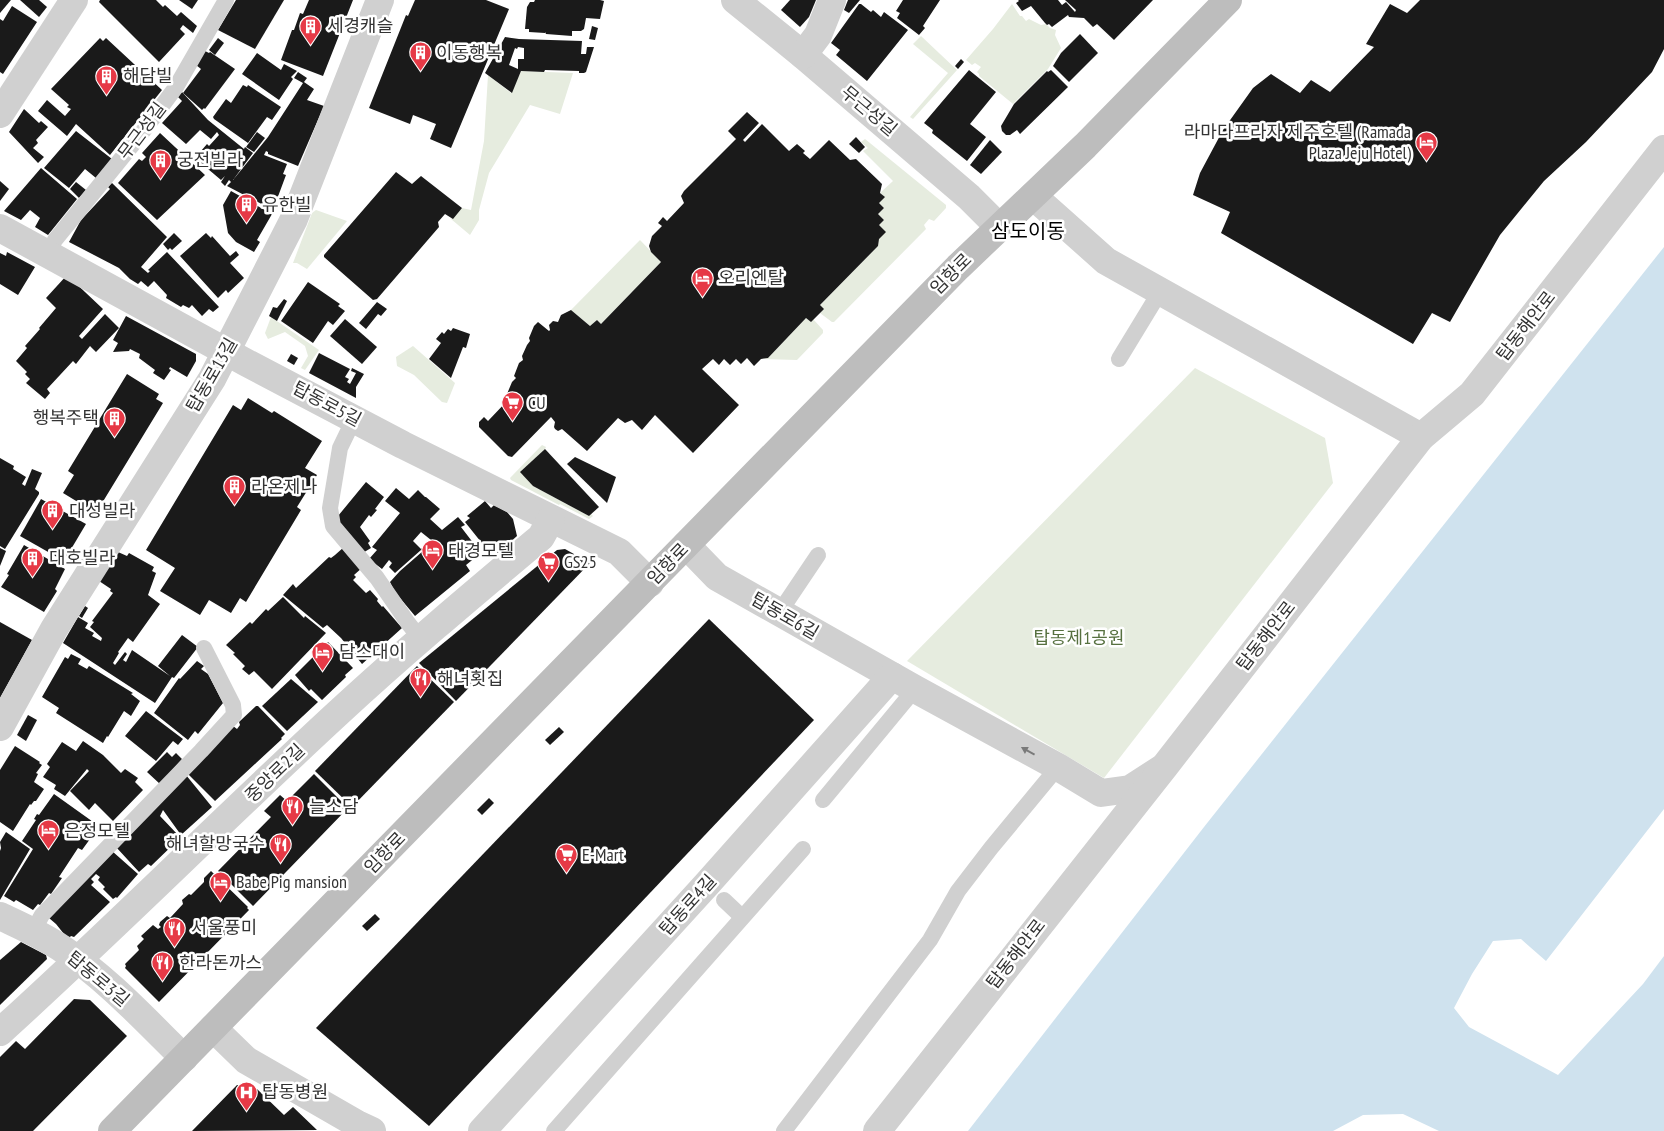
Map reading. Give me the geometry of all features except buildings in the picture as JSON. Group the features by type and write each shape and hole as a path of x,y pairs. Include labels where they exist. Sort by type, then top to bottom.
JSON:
{"main road":[{"name":"임항로","path":"112,1131 958,267 1085,146 1228,0"}],"street":[{"path":"0,114 7,86 74,0"},
{"name":"탑동로13길","path":"0,727 54,629 212,379 227,351 294,219 380,0"},
{"name":"무근성길","path":"735,0 803,55 970,198 999,227"},
{"path":"803,55 818,35 832,0"},
{"name":"탑동해안로","path":"877,1131 1421,437 1472,394 1664,149"},
{"path":"1033,196 1106,261 1161,290 1421,437"},
{"name":"탑동로5길","path":"0,228 354,419 619,552 650,583"},
{"name":"중앙로2길","path":"0,1032 78,961 338,713 420,638 541,537 551,518"},
{"name":"탑동로6길","path":"686,545 717,577 1058,767 1101,793 1130,789 1165,766"},
{"name":"탑동로4길","path":"482,1131 701,891 892,676"},
{"name":"탑동로3길","path":"0,916 33,931 62,948 105,982 184,1058"},
{"path":"213,1028 246,1060 359,1129"}],"lane":[{"name":"무근성길","path":"48,254 55,240 138,138 176,87 226,0"},
{"path":"1119,359 1161,290"},
{"path":"354,419 340,448 330,508 333,526 377,578 420,638"},
{"path":"779,613 818,555"},
{"path":"33,931 42,915 234,715 233,705 204,648"},
{"path":"823,800 915,689"},
{"path":"784,1131 930,940 958,891 990,848 1058,767"},
{"path":"554,1131 803,849"},
{"path":"724,900 742,917"}],"green space":[{"path":"1012,4 1026,21 1029,19 1041,25 1046,24 1056,30 1055,35 1061,48 1048,69 1013,104 979,76 977,72 981,67 975,63 972,65 966,60"},
{"path":"921,36 957,70 913,119 910,117 948,73 913,44"},
{"path":"521,71 573,73 560,114 530,105 489,173 479,210 479,220 470,235 451,219 462,208 471,210 484,141 488,75 511,93"},
{"path":"865,139 946,205 946,208 934,221 929,219 924,225 926,229 832,322 820,313 823,309 820,305 878,246 879,225 884,220 878,214 884,208 879,203 884,197 880,193 893,181 863,151 868,148 861,142"},
{"path":"316,210 347,221 307,269 297,263 293,263 312,213"},
{"path":"640,240 661,262 601,324 597,320 590,326 571,310"},
{"path":"271,317 319,350 305,370 301,368 308,356 305,346 285,332 268,339 265,333"},
{"path":"806,318 811,322 813,319 823,330 823,333 797,360 762,359 768,358"},
{"path":"413,346 455,383 447,403 442,402 414,375 397,366 396,357"},
{"name":"탑동제1공원","path":"1195,368 1325,438 1333,483 1104,778 907,661"},
{"path":"542,445 546,447 545,449 521,471 533,486 589,516 591,514 593,516 589,519 511,480 510,478"}],"water":[{"path":"1664,247 1664,1131 968,1131 1204,827"}],"pier":[{"path":"1664,809 1664,956 1643,984 1558,1075 1469,1027 1454,1008 1472,974 1493,941 1521,939 1546,961"},
{"path":"1403,1114 1439,1131 1333,1131 1363,1115"}],"place":[{"name":"세경캐슬","path":"311,45"},
{"name":"이동행복","path":"420,72"},
{"name":"해담빌","path":"107,95"},
{"name":"라마다프라자 제주호텔 (Ramada Plaza Jeju Hotel)","path":"1427,161"},
{"name":"궁전빌라","path":"161,179"},
{"name":"유한빌","path":"246,224"},
{"name":"오리엔탈","path":"702,297"},
{"name":"CU","path":"512,422"},
{"name":"행복주택","path":"115,437"},
{"name":"라온제나","path":"235,506"},
{"name":"대성빌라","path":"53,530"},
{"name":"태경모텔","path":"432,570"},
{"name":"대호빌라","path":"33,577"},
{"name":"GS25","path":"548,581"},
{"name":"담스대이","path":"323,671"},
{"name":"해녀횟집","path":"421,698"},
{"name":"늘소담","path":"293,826"},
{"name":"은정모텔","path":"48,850"},
{"name":"해녀할망국수","path":"281,863"},
{"name":"E-Mart","path":"566,874"},
{"name":"Babe Pig mansion","path":"220,901"},
{"name":"서울풍미","path":"175,947"},
{"name":"한라돈까스","path":"163,982"},
{"name":"탑동병원","path":"246,1111"}],"district":[{"name":"삼도이동","path":"1028,231"}]}
